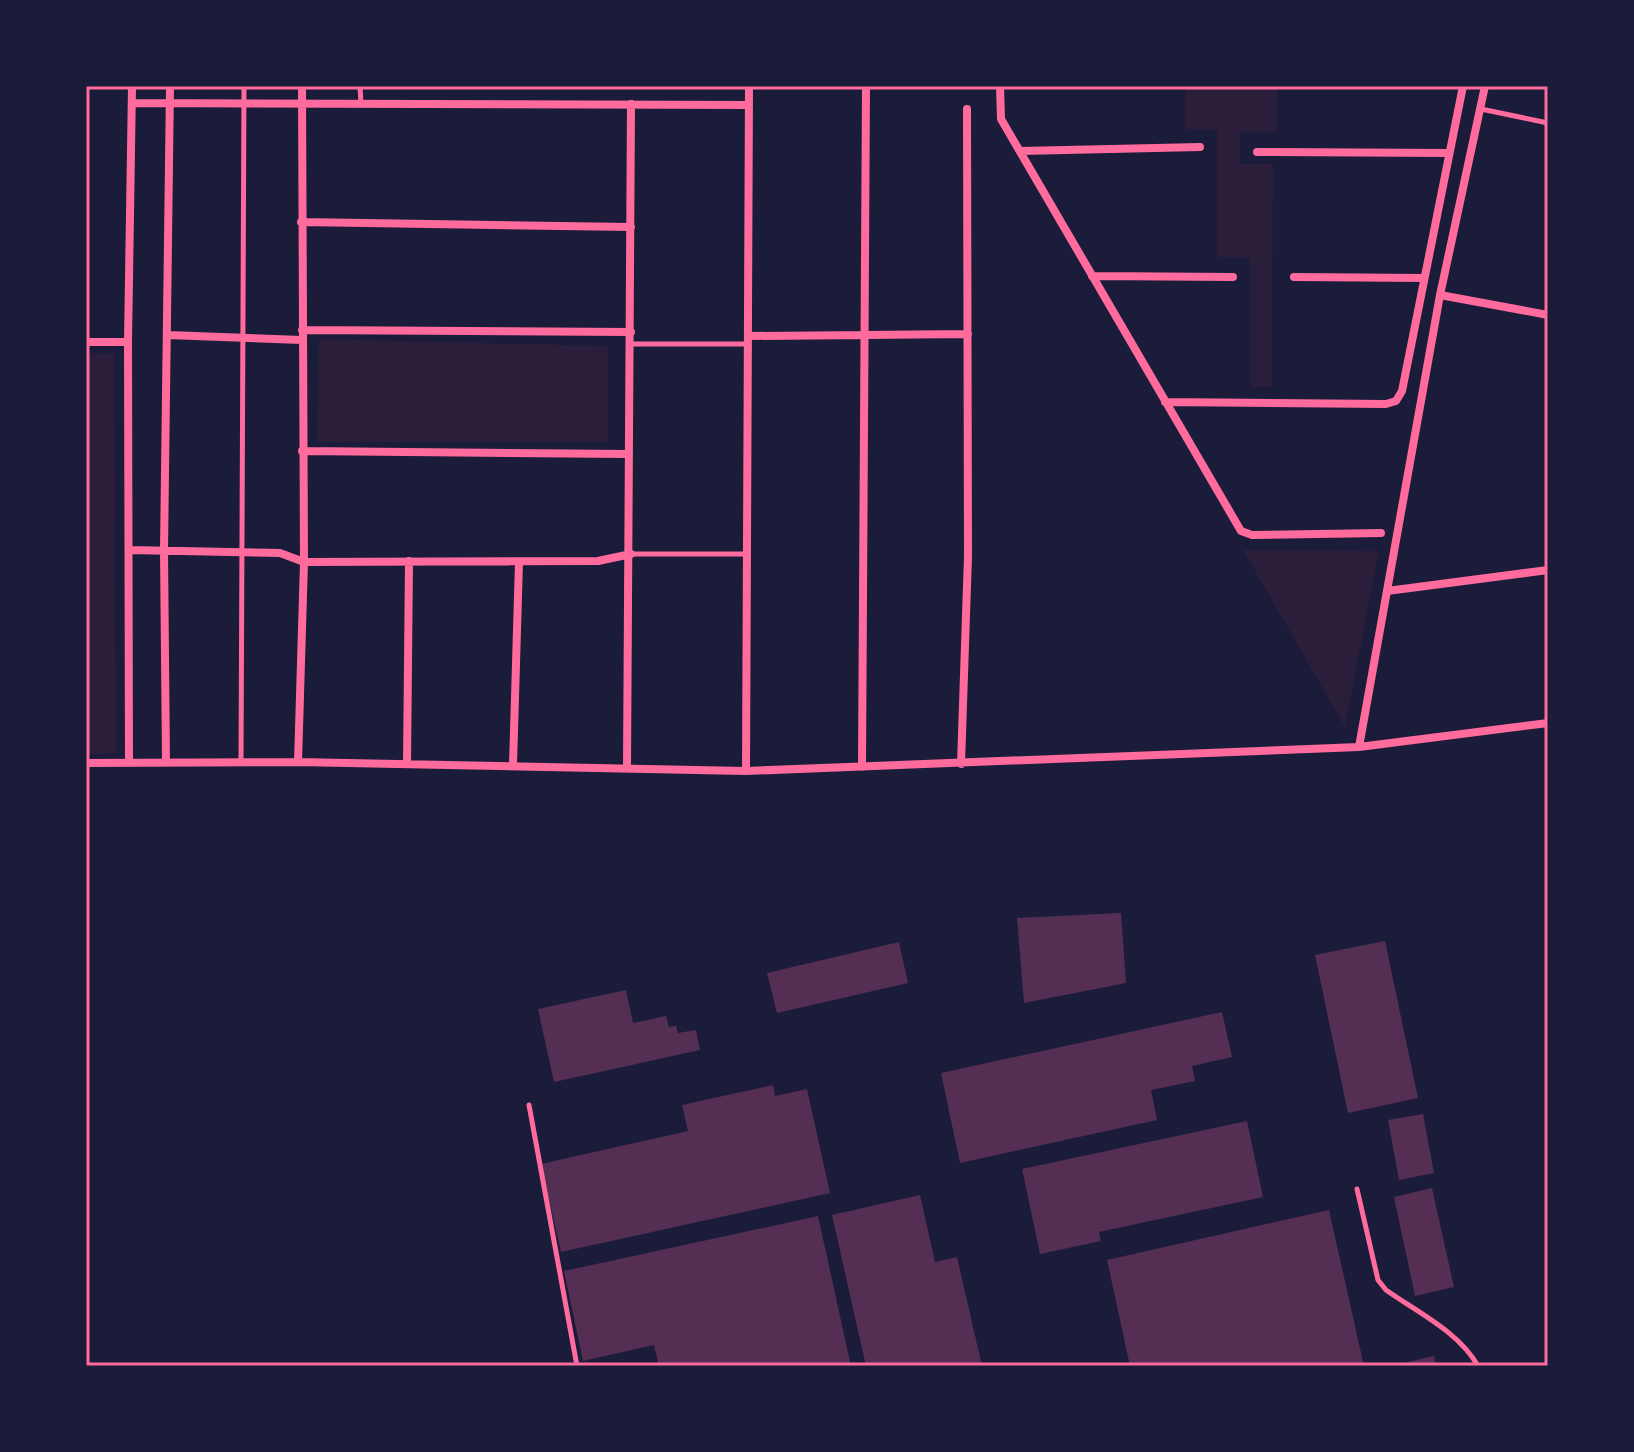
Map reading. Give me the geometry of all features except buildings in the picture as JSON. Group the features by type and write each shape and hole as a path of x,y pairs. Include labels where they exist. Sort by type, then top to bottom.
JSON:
{"street":[{"path":"129,762 128,342 132,86"},
{"path":"166,762 164,550 170,86"},
{"path":"298,762 304,562 302,86"},
{"path":"746,771 749,86"},
{"path":"862,767 866,86"},
{"path":"1000,86 1000,116 1244,533 1381,533"},
{"path":"1165,402 1391,403 1402,391 1463,86"},
{"path":"1359,747 1440,295 1485,86"},
{"path":"132,103 749,105"},
{"path":"627,768 631,554 628,454 631,104"},
{"path":"961,764 968,556 967,109"},
{"path":"1020,151 1200,147"},
{"path":"1257,152 1449,153"},
{"path":"301,222 631,227"},
{"path":"1092,276 1233,277"},
{"path":"1294,277 1424,278"},
{"path":"1440,295 1548,315"},
{"path":"302,330 631,332"},
{"path":"750,340 968,334"},
{"path":"167,335 302,340"},
{"path":"86,342 128,342"},
{"path":"302,451 628,454"},
{"path":"129,550 286,554 304,562 598,561 631,554"},
{"path":"407,764 409,561"},
{"path":"513,765 519,562"},
{"path":"1387,591 1548,570"},
{"path":"86,763 298,762 746,771 1359,747 1548,723"}],"lane":[{"path":"241,763 244,86"},
{"path":"360,86 361,104"},
{"path":"1481,109 1548,123"},
{"path":"630,344 750,340"},
{"path":"631,554 749,554"},
{"path":"529,1105 577,1366"},
{"path":"1357,1189 1378,1280 1386,1290 1470,1351 1478,1366"}],"shaded area":[{"path":"1185,86 1277,86 1277,132 1240,133 1240,164 1273,164 1272,387 1250,387 1250,257 1217,257 1217,130 1185,129"},
{"path":"319,339 608,346 608,442 317,442"},
{"path":"86,353 114,353 116,753 86,754"},
{"path":"1243,550 1379,551 1345,727"}]}
